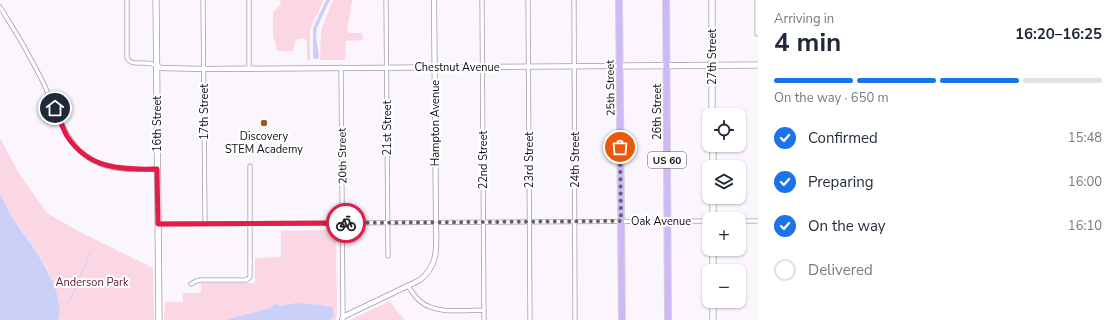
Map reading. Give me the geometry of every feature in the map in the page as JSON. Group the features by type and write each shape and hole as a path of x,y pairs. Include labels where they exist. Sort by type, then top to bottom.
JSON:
{"main road":[{"name":"16th Street","path":"156,0 159,320"},
{"name":"25th Street","path":"619,0 622,320"},
{"name":"26th Street","path":"666,0 668,320"},
{"name":"27th Street","path":"712,0 712,108"},
{"path":"758,0 758,33"},
{"name":"Chestnut Avenue","path":"620,66 758,65"},
{"path":"713,308 713,320"}],"street":[{"path":"127,0 128,61 131,63 152,63 156,66"},
{"name":"17th Street","path":"203,0 205,223"},
{"path":"249,0 249,68"},
{"name":"21st Street","path":"386,0 388,256"},
{"name":"Hampton Avenue","path":"343,319 424,277 433,264 436,253 434,0"},
{"name":"22nd Street","path":"482,0 484,320"},
{"name":"23rd Street","path":"528,0 530,320"},
{"name":"24th Street","path":"574,0 576,320"},
{"path":"0,7 26,49 65,132 76,148 85,156 98,163 123,169 157,169"},
{"name":"Chestnut Avenue","path":"156,66 162,68 620,66"},
{"name":"20th Street","path":"341,67 343,319"},
{"path":"191,284 200,280 246,280 250,277 250,166"},
{"path":"746,221 758,220"},
{"name":"Oak Avenue","path":"158,224 702,221"},
{"path":"408,286 418,300 432,308 441,310 484,310"}],"green space":[{"path":"282,0 324,0 312,25 310,33 310,60 307,60 307,41 304,38 296,40 293,51 278,51 276,49 276,44 273,37 273,12 281,4 279,2"},
{"path":"333,0 352,0 347,31 349,33 362,33 363,40 346,41 345,60 320,60 321,30"},
{"name":"Anderson Park","path":"0,138 18,172 47,213 78,231 153,268 154,320 58,320 56,294 46,266 10,213 0,194"},
{"path":"336,230 337,315 335,320 330,320 333,315 295,303 281,306 273,305 270,308 224,320 164,320 165,302 183,302 183,293 201,293 201,283 255,283 255,258 281,257 281,231"},
{"path":"390,301 405,320 350,320"}],"water":[{"path":"326,0 330,0 317,28 316,35 319,57 314,59 313,28"},
{"path":"0,194 13,218 51,277 58,299 60,312 58,320 0,320"},
{"path":"295,303 321,305 333,308 333,316 330,320 224,320 270,308 277,304 281,306"}],"waterway":[{"path":"69,302 91,251"}],"way so far":[{"path":"346,223 621,221 620,147"}],"place":[{"name":"Discovery STEM Academy","path":"264,123"}],"route":[{"path":"55,108 65,132 72,143 91,160 123,169 157,169 158,224 346,223"}]}
